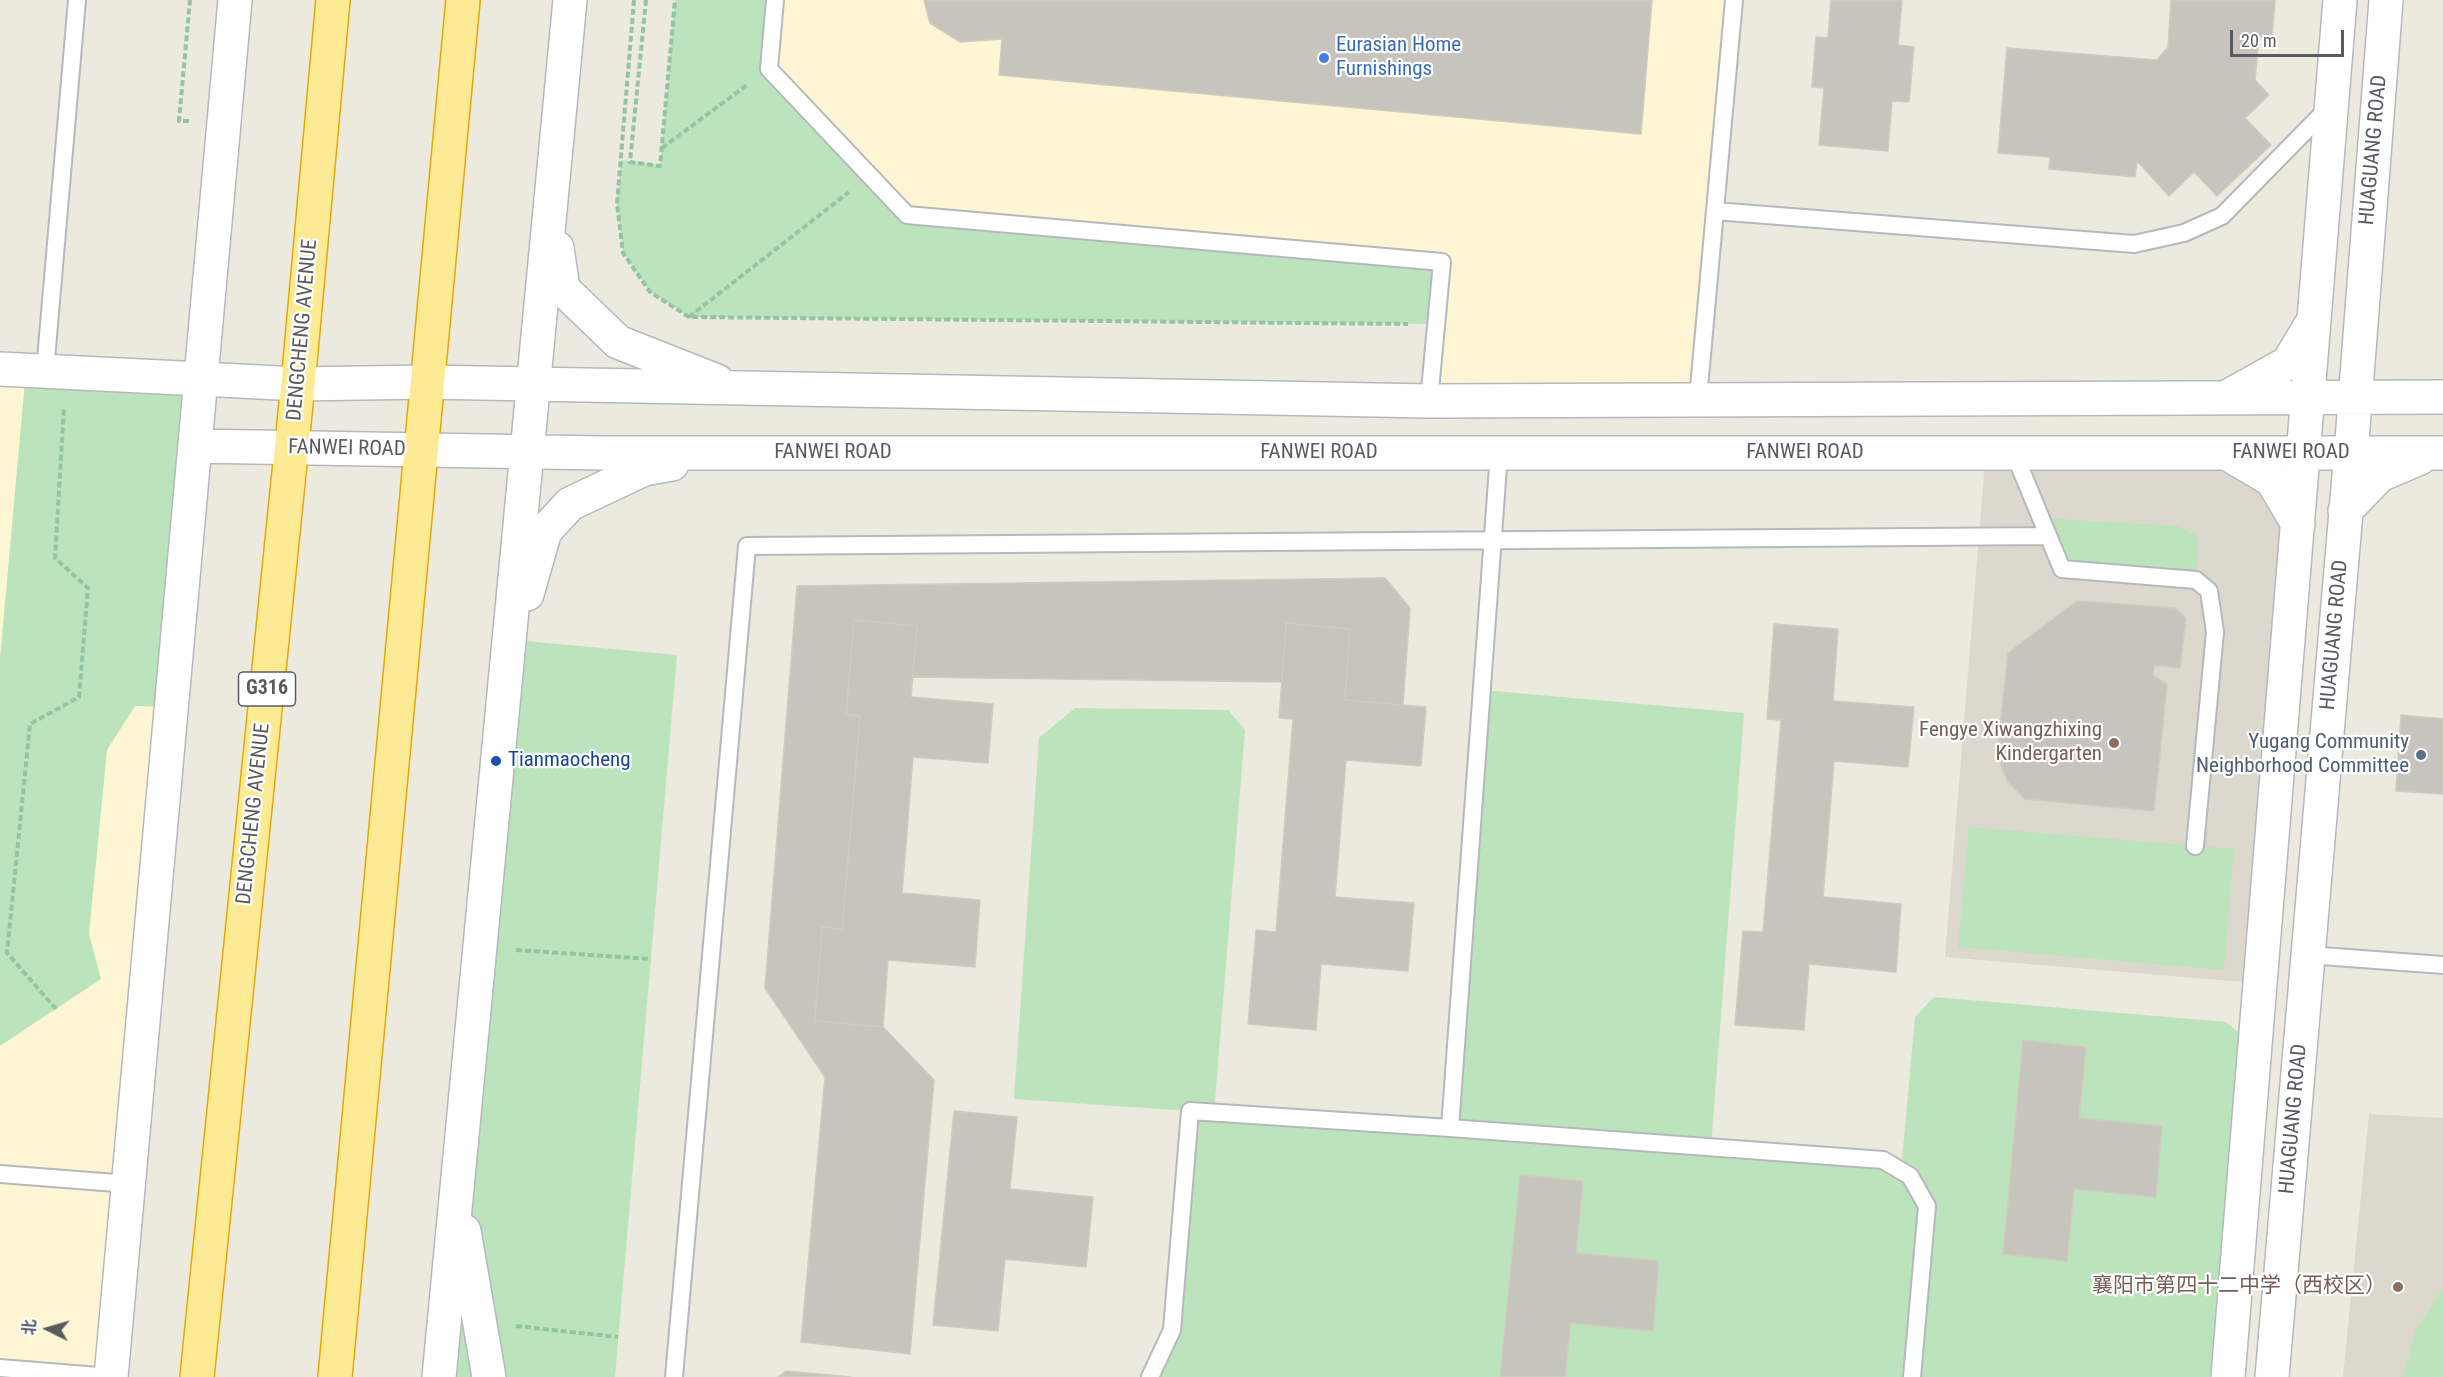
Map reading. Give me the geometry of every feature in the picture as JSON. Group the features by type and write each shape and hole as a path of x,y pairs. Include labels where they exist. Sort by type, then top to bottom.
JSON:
{"highway":[{"name":"DENGCHENG AVENUE","path":"197,1377 298,384 333,0"},
{"path":"334,1377 463,0"}],"street":[{"path":"111,1377 235,0"},
{"path":"439,1377 525,452 570,0"},
{"path":"2228,1377 2305,453 2340,0"},
{"name":"HUAGUANG ROAD","path":"2272,1377 2355,398 2386,0"},
{"path":"550,203 563,289 618,342 738,389"},
{"path":"2225,398 2288,363 2315,316"},
{"path":"2359,330 2385,377 2439,397"},
{"path":"0,369 298,384 427,382 1429,401 2439,397"},
{"name":"FANWEI ROAD","path":"195,446 727,453 2437,453"},
{"path":"505,676 545,531 570,504 644,469 727,453"},
{"path":"2227,453 2272,480 2298,524"},
{"path":"2345,512 2380,475 2437,453"},
{"path":"457,1189 489,1377"}],"lane":[{"path":"55,372 77,0"},
{"path":"775,0 769,69 907,215 1442,262 1429,401"},
{"path":"1698,399 1734,0"},
{"path":"1715,211 2134,244 2184,233 2222,216 2332,104"},
{"path":"1450,1128 1499,453"},
{"path":"2014,453 2062,568 2196,580 2208,591 2214,632 2195,846"},
{"path":"674,1377 747,546 2048,536"},
{"path":"2308,954 2443,965"},
{"path":"1150,1377 1172,1330 1190,1111 1884,1160 1910,1176 1927,1206 1912,1377"},
{"path":"0,1174 129,1184"},
{"path":"0,1368 111,1377"}],"path":[{"path":"634,0 617,204 622,253 650,291 689,317 1436,324"},
{"path":"646,0 630,162 660,165 675,0"},
{"path":"662,148 769,69"},
{"path":"689,317 870,175"},
{"path":"55,372 55,558 88,588 78,697 30,724 7,953 56,1009"},
{"path":"480,948 651,959"},
{"path":"480,1322 618,1336"}],"shaded area":[{"path":"775,0 1734,0 1698,399 1429,401 1436,324 907,215 769,69"},
{"path":"0,369 201,379 111,1377 0,1377"},
{"name":"Fengye Xiwangzhixing Kindergarten","path":"1985,462 2214,467 2257,489 2285,528 2243,982 1945,957"},
{"name":"襄阳市第四十二中学（西校区）","path":"2369,1114 2443,1118 2443,1377 2343,1377"}],"green space":[{"path":"675,0 775,0 769,69 907,215 1442,262 1436,324 689,317 650,292 623,253 617,204 621,160 660,165"},
{"path":"26,370 201,379 172,707 135,706 107,750 89,934 101,979 0,1046 0,658"},
{"path":"2041,518 2177,526 2198,536 2196,580 2062,569"},
{"path":"515,640 677,655 615,1377 439,1377"},
{"path":"1482,690 1744,713 1711,1147 1883,1160 1901,1171 1915,1017 1934,997 2226,1022 2255,1046 2228,1377 1150,1377 1172,1330 1190,1111 1014,1099 1039,738 1075,708 1228,710 1245,730 1214,1113 1450,1128"},
{"path":"1969,827 2234,849 2224,970 1958,947"},
{"path":"2443,1288 2443,1377 2403,1377 2416,1329"}],"building":[{"name":"Eurasian Home Furnishings","path":"924,0 1652,0 1641,134 999,75 1002,39 960,42 930,23"},
{"path":"1831,0 1902,0 1898,45 1914,47 1909,102 1892,101 1888,151 1819,145 1824,88 1812,87 1816,37 1828,38"},
{"path":"2171,0 2275,0 2272,39 2259,37 2255,80 2269,95 2245,118 2271,145 2217,196 2194,172 2169,196 2137,161 2135,177 2049,169 2050,157 1998,153 2007,48 2157,60 2168,47"},
{"path":"1385,578 1410,608 1403,705 1345,700 1350,629 1286,623 1282,682 913,677 917,626 854,620 846,715 860,716 842,929 822,927 815,1021 883,1027 934,1080 910,1354 801,1342 825,1077 765,988 797,586"},
{"path":"2077,601 2175,608 2186,618 2180,668 2154,665 2153,676 2167,684 2154,811 2025,799 2008,782 1997,756 2008,653"},
{"path":"854,620 917,626 911,697 993,704 988,763 913,757 902,893 980,900 975,967 888,960 883,1027 815,1021 822,927 842,929 860,716 846,715"},
{"path":"1286,623 1350,629 1345,700 1426,707 1421,766 1346,760 1335,897 1414,903 1408,971 1321,964 1316,1030 1248,1024 1256,930 1276,932 1293,719 1279,718"},
{"path":"1774,624 1838,629 1833,701 1914,707 1908,767 1834,761 1823,897 1901,904 1896,972 1809,964 1804,1030 1735,1025 1743,931 1763,932 1781,720 1767,719"},
{"name":"Yugang Community Neighborhood Committee","path":"2401,715 2443,719 2443,794 2396,791"},
{"path":"2023,1040 2086,1047 2079,1118 2162,1126 2156,1197 2074,1189 2067,1261 2003,1254"},
{"path":"954,1111 1017,1117 1010,1189 1093,1197 1086,1267 1005,1259 998,1331 933,1325"},
{"path":"1520,1175 1583,1181 1576,1253 1659,1261 1653,1331 1571,1323 1565,1377 1500,1377"},
{"path":"786,1371 851,1377 778,1377"}],"place":[{"name":"Eurasian Home Furnishings","path":"1324,58"},
{"name":"Fengye Xiwangzhixing Kindergarten","path":"2114,743"},
{"name":"Yugang Community Neighborhood Committee","path":"2421,755"},
{"name":"Tianmaocheng","path":"496,761"},
{"name":"襄阳市第四十二中学（西校区）","path":"2398,1287"}]}
